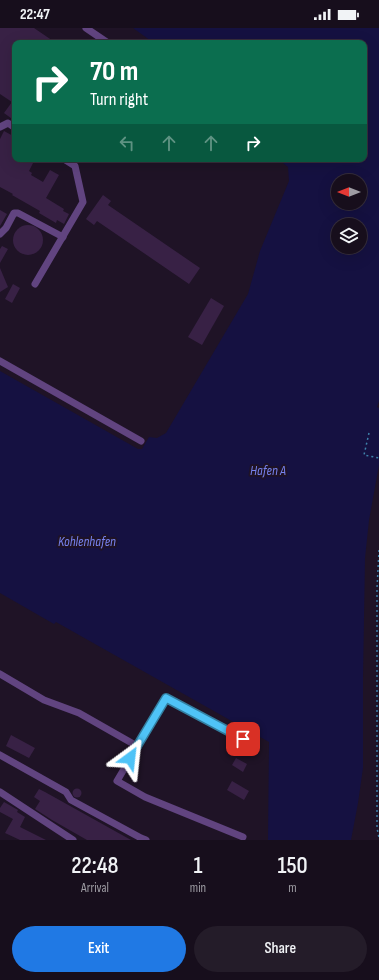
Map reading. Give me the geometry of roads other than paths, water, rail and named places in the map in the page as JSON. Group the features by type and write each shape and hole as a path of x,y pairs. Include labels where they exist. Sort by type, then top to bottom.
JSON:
{"lane":[{"path":"86,28 104,40"},
{"path":"0,127 8,123 12,126"},
{"path":"35,284 83,202 75,166 69,162"},
{"path":"0,234 6,228 14,213 18,213 63,237"},
{"path":"0,361 141,441"},
{"path":"0,674 44,700 80,713 137,746"},
{"path":"243,837 145,798 117,781 166,698 256,746"},
{"path":"0,755 66,792 71,800 146,840"},
{"path":"0,792 73,840"}],"water":[{"name":"Hafen A","path":"133,28 379,28 379,401 377,407 379,408 379,465 369,520 365,558 363,768 351,840 268,840 269,742 56,622 54,624 0,593 0,371 138,449 142,449 149,437 157,438 166,433 248,294 260,251 289,181 288,167 282,162 367,162 367,40 150,40"}],"water label":[{"name":"Kohlenhafen","path":"87,541"}]}
